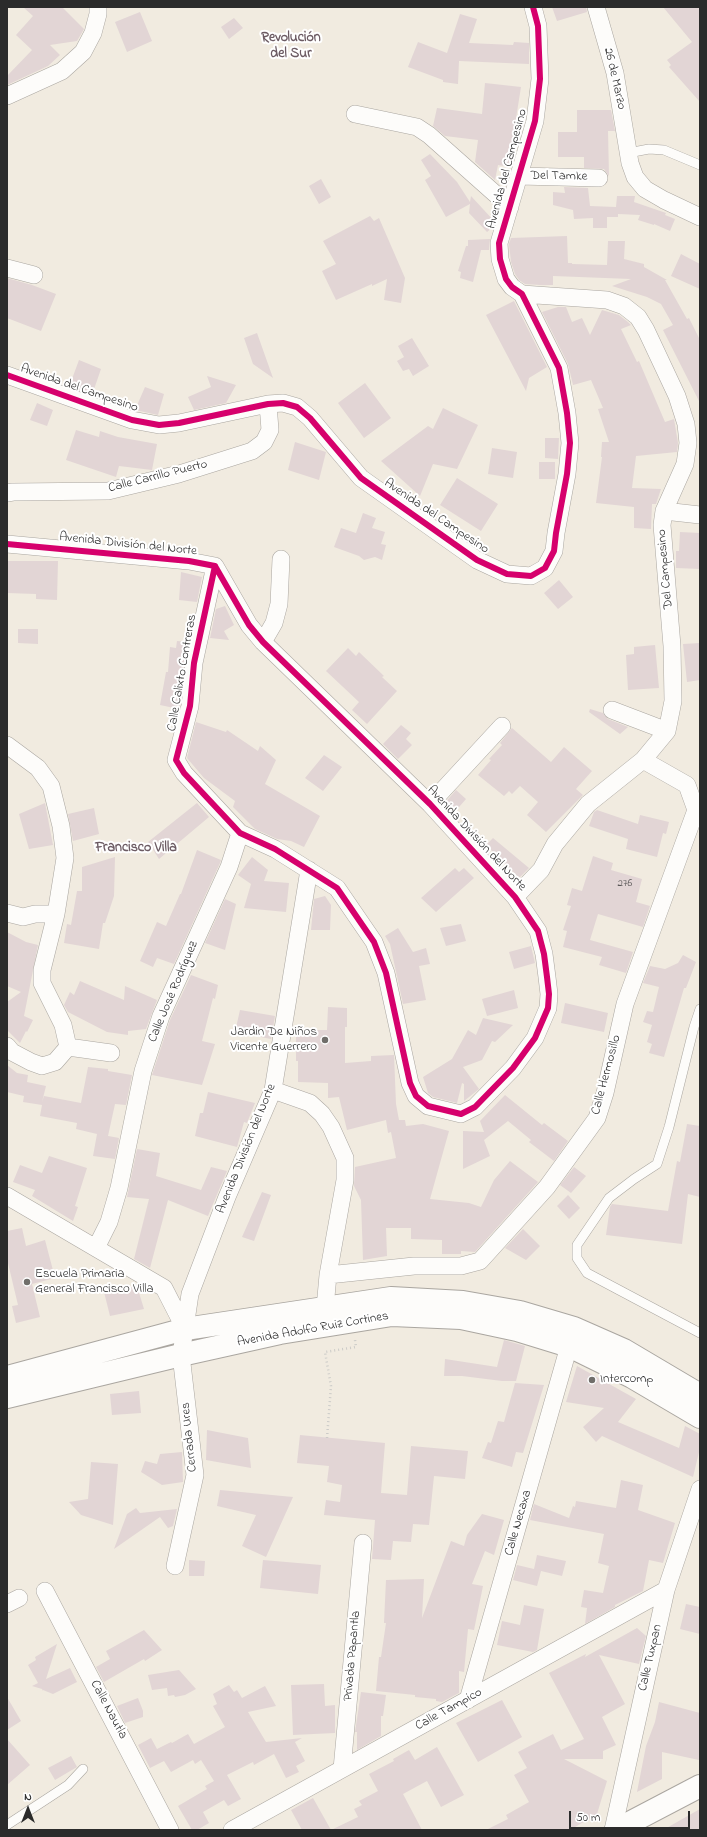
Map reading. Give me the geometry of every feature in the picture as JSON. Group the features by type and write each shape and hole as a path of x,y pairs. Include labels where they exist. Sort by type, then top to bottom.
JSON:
{"main road":[{"name":"Avenida Adolfo Ruiz Cortines","path":"7,1397 181,1354 325,1308 391,1298 463,1302 520,1312 574,1328 624,1350 700,1395"},
{"name":"Avenida Adolfo Ruiz Cortines","path":"7,1377 185,1329 278,1324 392,1315 461,1318 518,1330 569,1346 632,1377 700,1417"},
{"path":"616,1830 638,1825 700,1786"}],"street":[{"path":"7,96 62,71 83,52 93,33 98,14 98,7"},
{"name":"Avenida del Campesino","path":"7,375 132,420 159,425 179,423 268,404 283,403 297,407 310,418 360,478 477,560 507,574 531,576 545,568 554,551 567,474 570,443 567,413 559,368 522,294 512,287 506,279 500,259 499,243 535,121 540,79 538,26 533,7"},
{"name":"26 de Marzo","path":"596,7 615,72 628,153 635,177 645,189 700,217"},
{"path":"355,114 417,127 429,135 510,207"},
{"name":"Del Tamke","path":"519,176 600,178"},
{"path":"7,268 34,274"},
{"name":"Del Campesino","path":"515,897 541,870 555,844 588,804 643,760 667,731 673,701 672,646 662,525 664,511 685,464 688,443 686,424 677,396 646,330 638,317 624,306 607,300 522,294"},
{"name":"Calle Carrillo Puerto","path":"7,493 108,491 179,474 252,451 264,442 270,430 268,404"},
{"path":"664,511 700,515"},
{"name":"Avenida División del Norte","path":"7,544 189,561 215,566 249,625 263,642 430,804 515,897 538,931 544,954 548,977 548,1008 535,1038 513,1068 475,1107 461,1114 428,1106 416,1096 410,1083 386,973 374,942 337,888 309,870 273,1090 227,1197 190,1294 181,1354"},
{"path":"263,642 274,623 279,604 281,559"},
{"name":"Calle Calixto Contreras","path":"215,566 194,664 190,706 176,760 184,773 240,833"},
{"path":"612,710 667,731"},
{"path":"430,804 502,726"},
{"path":"7,745 38,768 51,786 61,826 65,858 56,914 42,970 42,983 63,1025 68,1047"},
{"name":"Calle Hermosillo","path":"328,1275 414,1266 461,1266 480,1261 547,1187 597,1118 605,1094 625,1004 696,810 687,785 643,760"},
{"path":"240,833 275,849 309,870"},
{"name":"Calle José Rodríguez","path":"96,1248 111,1215 120,1181 143,1071 161,1016 229,867 240,833"},
{"path":"7,913 23,917 35,914 56,914"},
{"path":"7,1046 12,1052 42,1066 55,1062 68,1047"},
{"path":"68,1047 111,1053"},
{"path":"273,1090 310,1103 322,1114 331,1127 345,1158 345,1180 328,1275 325,1308"},
{"path":"7,1196 164,1288 185,1329"},
{"name":"Calle Necaxa","path":"468,1700 569,1346"},
{"name":"Cerrada Ures","path":"175,1566 195,1475 181,1354"},
{"name":"Calle Tuxpan","path":"613,1830 666,1590 700,1489"},
{"name":"Privada Papantla","path":"342,1769 363,1543"},
{"name":"Calle Tampico","path":"232,1830 666,1590"},
{"name":"Calle Nautla","path":"45,1591 170,1830"}],"lane":[{"path":"628,153 649,149 664,150 700,165"},
{"path":"700,1009 694,1027 669,1127 657,1164 609,1198 577,1245 577,1258 587,1273 700,1333"},
{"path":"7,1825 68,1785 82,1769"}],"path":[{"path":"327,1438 331,1386 325,1352 356,1347 355,1338 351,1339"}],"building":[{"path":"23,7 62,7 84,29 77,41 50,45 60,55 48,66 7,85 7,76 32,50 16,35 33,16"},
{"path":"552,7 586,7 587,12 557,21"},
{"path":"663,7 700,7 700,102 669,67 671,65 667,60 692,42"},
{"path":"140,12 152,41 127,52 115,22"},
{"path":"460,14 477,19 469,43 513,45 514,42 529,43 529,64 459,61 458,84 443,82 443,80 408,67 418,42 447,53"},
{"path":"234,18 243,28 229,39 221,27"},
{"path":"485,83 521,87 513,137 513,152 515,152 511,167 498,165 495,180 475,162 478,140 445,136 433,126 437,108 482,114"},
{"path":"577,110 611,110 615,131 608,131 609,176 604,169 584,168 584,157 558,157 558,132 577,132"},
{"path":"430,154 457,182 470,202 471,196 495,222 494,226 487,232 469,213 470,204 446,217 425,180 431,176 421,160"},
{"path":"321,179 331,197 319,204 309,186"},
{"path":"564,187 588,188 590,206 616,207 617,196 635,196 634,202 666,213 665,215 675,219 670,231 654,224 638,220 640,215 618,214 618,217 607,217 607,228 593,228 593,218 574,219 573,210 553,205 553,192 565,193"},
{"path":"370,216 374,221 379,218 405,278 401,303 384,300 387,279 336,300 322,271 336,264 323,241"},
{"path":"567,236 568,263 607,265 608,241 625,241 624,259 644,264 644,267 667,280 665,280 687,319 689,318 700,340 700,403 663,330 673,325 661,304 647,297 612,286 631,279 553,276 553,285 525,284 519,280 515,274 511,262 509,244 511,238"},
{"path":"490,239 489,250 481,250 473,282 460,278 461,272 458,271 466,246 468,246 468,240"},
{"path":"681,254 700,264 700,289 671,276"},
{"path":"7,278 56,294 41,331 7,318"},
{"path":"514,301 547,367 529,378 526,391 486,315"},
{"path":"558,307 566,307 572,322 582,318 590,335 602,310 619,315 628,322 631,325 621,329 637,362 639,361 665,422 674,419 678,443 677,452 636,456 632,488 661,489 656,504 652,504 651,529 634,528 634,507 596,503 602,457 602,442 609,442 598,409 603,408 591,380 573,385 568,364 542,312"},
{"path":"257,333 273,378 253,364 244,338"},
{"path":"412,338 429,366 413,376 409,369 403,371 397,361 404,357 398,346"},
{"path":"79,360 101,369 92,395 69,387"},
{"path":"207,376 236,385 226,403 194,410 188,397 211,387"},
{"path":"365,383 391,418 364,438 338,403"},
{"path":"145,387 164,394 158,415 135,410"},
{"path":"37,403 53,410 47,426 30,420"},
{"path":"443,408 478,425 457,469 433,464 420,496 381,461 428,426 433,429"},
{"path":"76,430 99,437 100,431 118,437 157,444 152,470 119,466 116,477 66,460"},
{"path":"545,438 559,438 558,459 545,458"},
{"path":"295,442 326,452 319,480 288,470"},
{"path":"492,448 517,452 513,478 488,474"},
{"path":"539,462 555,462 555,479 539,479"},
{"path":"457,478 498,504 481,531 440,505"},
{"path":"363,513 376,518 372,528 385,532 381,544 386,545 382,560 375,557 364,560 359,556 334,547 341,528 356,533"},
{"path":"680,532 700,533 700,569 676,568 676,551 679,551"},
{"path":"7,561 58,561 57,600 36,599 36,594 7,593"},
{"path":"181,572 202,577 197,602 179,600"},
{"path":"559,580 573,597 558,609 544,593"},
{"path":"225,606 234,625 224,631 229,640 210,638 216,609"},
{"path":"18,629 38,629 38,644 18,643"},
{"path":"177,641 188,642 184,662 179,709 160,705 166,672 168,672 170,647 176,648"},
{"path":"700,643 700,680 687,682 683,644"},
{"path":"655,645 659,688 628,690 626,655 634,654 634,647"},
{"path":"348,648 356,656 359,652 397,691 367,724 352,710 359,702 326,671"},
{"path":"590,709 603,713 608,719 628,727 620,734 589,712"},
{"path":"196,722 226,732 227,730 258,751 260,746 276,760 265,784 320,816 304,847 291,841 277,839 255,829 233,807 235,801 204,778 187,758"},
{"path":"401,725 411,733 406,739 412,745 398,759 383,744"},
{"path":"512,728 551,762 564,747 592,771 576,789 583,795 546,832 527,815 538,802 520,786 512,794 509,791 504,796 478,775 491,760 489,759 502,745 500,743"},
{"path":"324,755 342,767 323,791 305,778"},
{"path":"456,790 466,799 453,814 444,804"},
{"path":"45,803 53,845 29,849 19,814"},
{"path":"197,803 209,817 159,859 148,842"},
{"path":"94,808 99,834 73,841 68,814"},
{"path":"597,810 638,824 640,815 669,822 666,834 663,833 657,857 626,849 628,839 589,826 594,812"},
{"path":"493,838 529,868 519,878 486,845"},
{"path":"197,850 221,860 220,863 174,964 157,958 153,967 140,961 157,922 166,926 181,894"},
{"path":"593,856 613,863 611,870 642,879 636,902 650,906 643,927 598,914 590,940 633,952 626,973 599,965 602,957 563,947 567,931 563,930 571,906 567,905 572,888 582,891"},
{"path":"115,857 114,896 105,923 103,923 99,949 64,943 67,924 71,925 77,891 82,891 82,867"},
{"path":"252,857 268,870 264,881 289,883 286,912 244,908 251,884 238,875"},
{"path":"455,868 459,872 464,868 474,878 436,912 421,898"},
{"path":"325,896 331,905 330,930 311,930 314,899"},
{"path":"225,899 236,904 225,950 205,943"},
{"path":"461,924 466,941 446,946 440,928"},
{"path":"398,928 413,952 426,948 430,964 419,966 426,1000 403,1004 390,944 385,936"},
{"path":"7,932 26,942 38,945 24,1016 33,1020 20,1043 7,1030 7,1002 21,992 7,986"},
{"path":"531,946 535,963 514,969 509,952"},
{"path":"683,955 696,962 686,988 684,988 664,1057 649,1053 652,1044 647,1042 652,1025 643,1022 647,1011 653,1012 659,987 643,983 650,966 665,969 678,963"},
{"path":"191,975 218,985 215,999 213,998 202,1041 215,1044 202,1085 152,1075 170,1020"},
{"path":"80,981 124,1000 125,986 157,1000 146,1029 128,1031 128,1035 107,1032 68,1012 64,1005 70,992 74,995"},
{"path":"514,990 518,1008 487,1016 482,999"},
{"path":"565,1003 608,1013 604,1032 561,1023"},
{"path":"328,1007 347,1008 347,1027 345,1027 345,1063 371,1061 371,1056 394,1055 396,1104 399,1120 405,1120 406,1126 423,1124 449,1131 430,1199 469,1203 481,1207 494,1180 510,1161 538,1182 475,1252 461,1251 461,1254 442,1254 442,1240 411,1239 411,1228 386,1228 387,1256 363,1260 361,1200 354,1186 355,1167 396,1158 391,1132 388,1133 386,1120 347,1130 339,1097 328,1098 328,1083 298,1082 296,1030 327,1030"},
{"path":"240,1010 275,1016 271,1039 235,1032"},
{"path":"483,1018 513,1025 495,1042 492,1041 482,1060 463,1067 479,1089 464,1101 464,1084 462,1083 457,1103 433,1097 428,1093 423,1077 452,1059 468,1030 476,1035"},
{"path":"7,1065 17,1073 28,1075 27,1082 46,1086 42,1102 44,1096 81,1103 88,1067 108,1069 108,1071 132,1075 126,1105 115,1104 108,1136 119,1138 115,1159 93,1156 97,1134 76,1129 77,1123 40,1116 42,1105 23,1102 24,1096 7,1092"},
{"path":"208,1092 255,1103 247,1123 244,1122 237,1147 195,1136 200,1113 203,1113"},
{"path":"505,1095 542,1125 544,1123 568,1141 554,1161 529,1142 531,1140 508,1121 484,1140 490,1156 463,1169 463,1131 484,1132 480,1121"},
{"path":"687,1124 700,1126 700,1197 688,1194 682,1244 606,1235 610,1207 612,1204 668,1211 677,1161 680,1162"},
{"path":"137,1149 160,1153 156,1176 201,1190 211,1167 227,1171 208,1216 168,1200 150,1268 134,1259 149,1199 127,1197"},
{"path":"49,1156 87,1168 75,1206 78,1207 73,1221 32,1196 35,1190 13,1182 20,1165 42,1173"},
{"path":"574,1167 586,1176 571,1193 560,1185"},
{"path":"262,1192 271,1195 254,1241 242,1237"},
{"path":"568,1195 580,1208 569,1219 557,1206"},
{"path":"22,1228 26,1246 45,1240 55,1278 32,1284 40,1317 16,1323 12,1306 18,1305 7,1259 7,1231"},
{"path":"523,1229 540,1246 526,1260 505,1248"},
{"path":"137,1286 144,1309 110,1316 104,1292"},
{"path":"504,1340 525,1346 516,1381 502,1381 462,1376 444,1376 445,1359 497,1367"},
{"path":"577,1366 636,1399 618,1422 679,1448 685,1426 700,1434 700,1448 693,1477 602,1436 596,1442 583,1427 604,1408 566,1402"},
{"path":"515,1383 544,1385 523,1453 516,1452 512,1467 482,1458 488,1442 491,1443 498,1421 504,1422"},
{"path":"139,1391 141,1413 112,1415 110,1394"},
{"path":"207,1430 248,1438 251,1468 206,1460"},
{"path":"300,1435 385,1443 381,1493 407,1495 411,1446 468,1451 465,1479 434,1476 429,1525 413,1524 411,1542 393,1541 391,1560 372,1559 375,1520 324,1515 326,1500 340,1502 342,1485 327,1482 329,1466 297,1463"},
{"path":"182,1452 183,1482 162,1485 141,1472 145,1461 157,1464 160,1454"},
{"path":"91,1462 118,1464 113,1525 81,1515 69,1502 88,1499"},
{"path":"621,1480 643,1485 638,1510 675,1523 663,1563 649,1560 643,1591 615,1605 615,1607 585,1624 587,1608 581,1607 584,1590 603,1593 609,1566 598,1563 604,1534 530,1520 534,1504 569,1518 573,1506 575,1507 576,1501 616,1508"},
{"path":"220,1490 293,1497 266,1557 242,1546 256,1515 217,1506"},
{"path":"136,1508 140,1513 177,1509 173,1526 168,1528 160,1517 114,1549 127,1514"},
{"path":"482,1514 504,1520 494,1555 485,1551 472,1584 483,1586 474,1630 468,1629 464,1672 459,1671 459,1693 442,1702 436,1701 436,1699 415,1697 415,1695 376,1691 379,1657 381,1657 386,1623 384,1623 386,1580 424,1579 422,1618 451,1541 464,1546 467,1535"},
{"path":"537,1555 566,1561 562,1576 541,1571 537,1586 513,1580 517,1565 534,1569"},
{"path":"189,1560 205,1561 204,1576 189,1576"},
{"path":"263,1560 321,1565 318,1594 260,1588"},
{"path":"686,1604 700,1607 700,1634 680,1629"},
{"path":"524,1605 544,1609 537,1650 533,1652 497,1645 502,1621 520,1625"},
{"path":"637,1628 646,1636 639,1664 599,1655 625,1704 602,1717 616,1745 603,1751 603,1759 564,1759 607,1781 597,1814 570,1830 486,1830 508,1819 506,1815 529,1802 514,1775 527,1768 518,1752 553,1734 561,1750 584,1739 549,1673 586,1654 585,1657"},
{"path":"144,1630 162,1650 145,1661 144,1659 104,1682 96,1667 110,1659 106,1651"},
{"path":"57,1644 46,1679 70,1668 77,1682 53,1694 32,1686 38,1683 28,1665 36,1660 35,1657"},
{"path":"179,1670 196,1689 185,1695 175,1697 174,1695 168,1696 167,1688 152,1690 148,1675"},
{"path":"324,1684 325,1706 335,1705 335,1733 293,1735 291,1685"},
{"path":"229,1685 234,1692 237,1690 242,1698 265,1686 276,1706 248,1712 266,1742 302,1738 295,1742 305,1761 296,1766 299,1772 286,1778 274,1754 254,1765 253,1762 227,1775 241,1799 228,1806 224,1800 203,1812 209,1823 197,1830 192,1830 178,1806 207,1789 205,1786 214,1781 201,1760 195,1764 193,1760 171,1772 164,1761 150,1768 138,1745 151,1738 157,1749 188,1734 194,1744 225,1727 213,1706 217,1704 213,1694"},
{"path":"361,1692 386,1695 383,1716 381,1716 381,1736 357,1750 357,1732 355,1732"},
{"path":"7,1697 21,1721 7,1730"},
{"path":"138,1698 143,1711 143,1717 125,1723 117,1706"},
{"path":"502,1700 522,1737 478,1762 456,1723"},
{"path":"659,1702 700,1713 699,1760 662,1752 662,1779 637,1792 646,1746 655,1722"},
{"path":"7,1739 30,1765 7,1785"},
{"path":"437,1747 464,1795 441,1807 427,1781 403,1794 422,1830 331,1830 358,1817 354,1809 362,1805 359,1801 378,1791 369,1774 394,1761 393,1759 409,1750 415,1760"},
{"path":"71,1756 77,1767 55,1780 48,1768"},
{"path":"313,1798 331,1830 302,1830 291,1810"},
{"path":"700,1809 700,1830 663,1830"}],"cycle path":[{"path":"7,375 132,420 159,425 179,423 268,404 283,403 297,407 310,418 361,478 477,560 507,574 531,576 545,568 554,551 567,474 570,443 567,413 559,368 522,294 512,287 506,279 500,259 499,243 535,121 540,79 538,26 533,7"},
{"path":"7,544 189,561 215,566 249,625 263,642 430,804 515,897 538,931 544,954 547,977 549,994 548,1008 535,1038 513,1068 475,1107 461,1114 428,1106 416,1096 410,1083 386,973 374,942 337,888 275,849 240,833 184,773 176,760 190,706 194,663 215,566"}],"place":[{"name":"Jardin De Niños Vicente Guerrero","path":"325,1040"},
{"name":"Escuela Primaria General Francisco Villa","path":"27,1282"},
{"name":"Intercomp","path":"592,1380"}],"district":[{"name":"Revolución del Sur","path":"291,48"},
{"name":"Francisco Villa","path":"136,849"}]}
